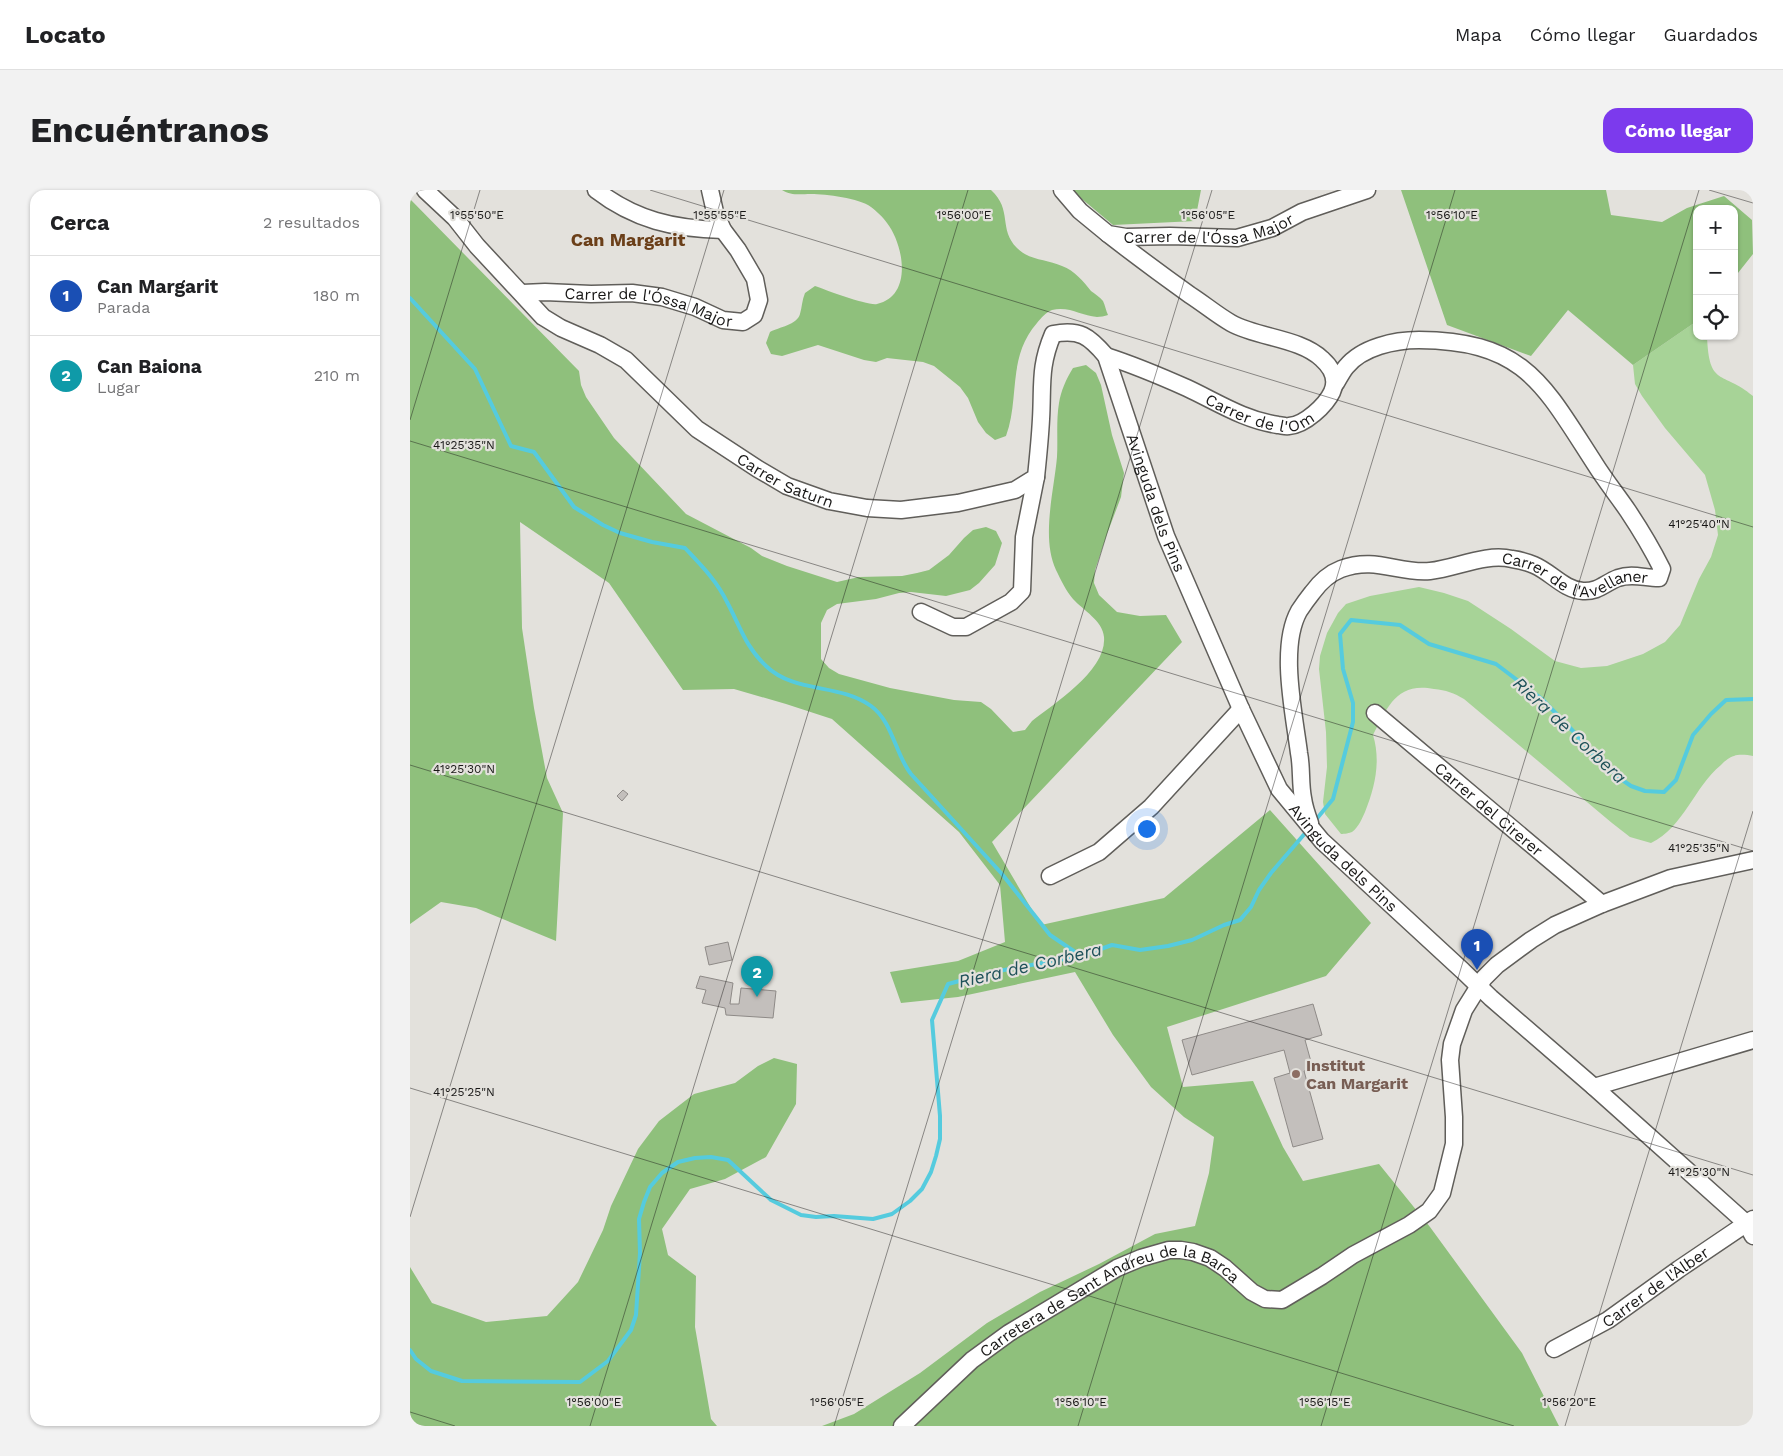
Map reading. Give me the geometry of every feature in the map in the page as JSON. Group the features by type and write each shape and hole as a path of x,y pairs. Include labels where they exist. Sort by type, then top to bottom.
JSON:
{"street":[{"name":"Carrer Saturn","path":"425,190 455,218 543,317 626,360 698,429 758,470 796,489 829,501 867,508 901,510 958,503 1015,490 1036,477"},
{"path":"596,190 614,204 634,214 662,223 690,229 723,230"},
{"name":"Carrer de l'Óssa Major","path":"522,293 632,293 662,297 723,320 743,322 754,315 759,300 755,279 738,250 723,230 715,212 710,190"},
{"name":"Carrer de l'Óssa Major","path":"1062,190 1080,211 1108,234 1126,237 1237,238 1272,228 1302,212 1367,190"},
{"path":"1108,234 1232,324 1274,339 1306,347 1322,358 1332,371 1336,383"},
{"path":"921,612 953,627 966,627 1012,602 1022,591 1024,538 1036,477 1042,416 1041,373 1047,349 1053,334 1069,331 1091,339 1106,356"},
{"name":"Carrer de l'Avellaner","path":"1312,830 1303,798 1289,656 1292,634 1299,612 1323,578 1340,569 1363,564 1430,571 1496,558 1511,558 1535,565 1560,583 1581,591 1595,591 1617,578 1635,574 1646,578 1658,578 1662,569 1628,510 1596,466 1562,412 1535,379 1521,366 1499,353 1445,340 1412,340 1388,344 1363,353 1347,366 1336,383"},
{"name":"Carrer de l'Om","path":"1106,356 1133,364 1243,416 1265,423 1290,426 1309,418 1322,406 1332,394 1336,383"},
{"name":"Avinguda dels Pins","path":"1106,356 1166,536 1241,709 1279,788 1322,841 1478,986 1751,1226"},
{"path":"1050,876 1099,852 1151,807 1241,709"},
{"name":"Carrer del Cirerer","path":"1375,713 1602,904"},
{"name":"Carretera de Sant Andreu de la Barca","path":"902,1426 965,1366 1009,1333 1117,1268 1142,1258 1169,1250 1193,1252 1210,1258 1259,1296 1265,1299 1282,1300 1352,1255 1409,1225 1429,1211 1442,1193 1454,1144 1450,1060 1452,1044 1464,1010 1478,986 1497,965 1555,925 1602,904 1671,878 1753,860"},
{"path":"1594,1087 1753,1040"},
{"name":"Carrer de l'Àlber","path":"1554,1349 1608,1320 1679,1268 1751,1226"}],"green space":[{"path":"782,190 991,190 998,197 1002,205 1008,234 1017,248 1027,255 1067,268 1075,273 1103,301 1108,315 1097,317 1058,309 1050,311 1042,317 1028,336 1021,350 1013,407 1006,436 995,440 986,433 978,422 968,398 960,387 934,366 923,362 887,358 876,362 864,360 818,345 782,356 771,354 766,343 770,332 798,318 805,293 815,286 856,300 877,304 888,299 896,291 902,269 901,256 893,232 884,219 871,207 859,201 842,197 793,194"},
{"path":"1074,190 1201,190 1195,221 1113,225 1076,194"},
{"path":"1401,190 1606,190 1611,215 1662,222 1693,206 1693,324 1633,365 1568,310 1531,356 1447,325"},
{"path":"1724,196 1734,205 1696,205"},
{"path":"410,199 579,371 581,385 586,397 614,438 686,514 751,548 762,556 837,582 859,577 902,576 929,570 949,555 973,530 986,527 996,531 1002,543 995,565 970,590 946,596 911,592 899,593 876,599 837,604 827,610 821,623 821,659 829,668 839,674 890,688 954,700 981,702 991,709 1013,732 1025,730 1032,721 1078,685 1097,662 1103,649 1103,631 1092,616 1070,596 1056,570 1049,544 1051,499 1057,457 1058,416 1061,394 1073,368 1086,365 1096,373 1101,385 1112,435 1124,473 1121,497 1095,570 1094,583 1099,595 1117,612 1140,616 1166,615 1182,642 992,842 1041,925 1164,898 1270,810 1371,923 1326,976 1167,1027 1183,1087 1253,1081 1283,1147 1303,1181 1379,1164 1430,1227 1522,1353 1559,1426 822,1426 854,1414 920,1373 987,1323 1040,1292 1099,1264 1155,1234 1195,1226 1209,1173 1214,1137 1184,1117 1151,1087 1113,1035 1075,972 958,997 901,1003 890,972 958,961 1005,942 1000,885 959,832 832,719 734,689 683,690 609,583 520,522 522,628 547,778 563,813 556,941 476,908 441,902 410,924"},
{"path":"1738,208 1752,220 1753,254 1738,273"},
{"path":"1693,324 1693,340 1707,340 1708,352 1714,371 1719,376 1753,396 1753,756 1736,755 1725,761 1703,784 1672,827 1651,843 1630,837 1464,699 1442,690 1411,689 1402,693 1389,706 1373,735 1377,764 1369,803 1357,828 1352,832 1341,834 1325,814 1323,802 1327,767 1326,732 1319,669 1320,656 1327,633 1338,613 1346,604 1370,596 1419,587 1444,593 1468,601 1555,661 1581,668 1607,666 1643,654 1665,642 1680,625 1699,579 1711,557 1718,535 1715,510 1705,475 1665,428 1642,396 1635,384 1633,365"},
{"path":"774,1058 797,1064 796,1104 766,1157 725,1179 690,1189 662,1229 668,1255 696,1276 695,1327 711,1419 717,1426 410,1426 410,1267 432,1303 486,1322 547,1316 578,1282 638,1149 659,1121 694,1094 735,1083 758,1066"}],"building":[{"path":"623,790 628,794 622,801 617,796"},
{"path":"728,942 732,960 709,965 705,947"},
{"path":"700,976 733,983 730,1004 739,1004 741,988 776,991 773,1018 726,1015 725,1008 702,1003 706,990 696,988"},
{"name":"Institut Can Margarit","path":"1313,1004 1322,1035 1305,1040 1313,1069 1304,1071 1323,1139 1293,1147 1274,1078 1290,1073 1284,1050 1192,1075 1182,1040"}],"waterway":[{"path":"410,298 475,369 511,446 534,452 574,507 603,525 620,533 652,542 685,548 718,587 753,651 766,666 778,675 804,685 846,694 871,706 889,729 901,757 911,774 1002,874 1050,935 1081,956"},
{"name":"Riera de Corbera","path":"1314,822 1333,799 1353,722 1353,703 1343,669 1340,634 1351,620 1400,625 1429,644 1496,664 1542,699 1593,755 1618,777 1631,786 1645,791 1664,792 1676,780 1693,735 1726,700 1753,699"},
{"name":"Riera de Corbera","path":"410,1350 416,1359 431,1371 462,1381 580,1382 608,1361 631,1330 636,1315 640,1253 639,1219 650,1187 662,1173 678,1162 711,1157 728,1160 771,1200 801,1215 873,1219 892,1214 910,1201 922,1189 931,1172 936,1156 940,1139 940,1116 932,1020 948,984 993,972 1081,956 1112,945 1140,950 1168,946 1192,940 1224,925 1240,920 1251,907 1259,890 1271,873 1307,831"}],"place":[{"name":"Can Margarit","path":"1477,970"},
{"name":"Can Baiona","path":"757,997"},
{"name":"Institut Can Margarit","path":"1296,1074"}],"district":[{"name":"Can Margarit","path":"628,239"}]}
